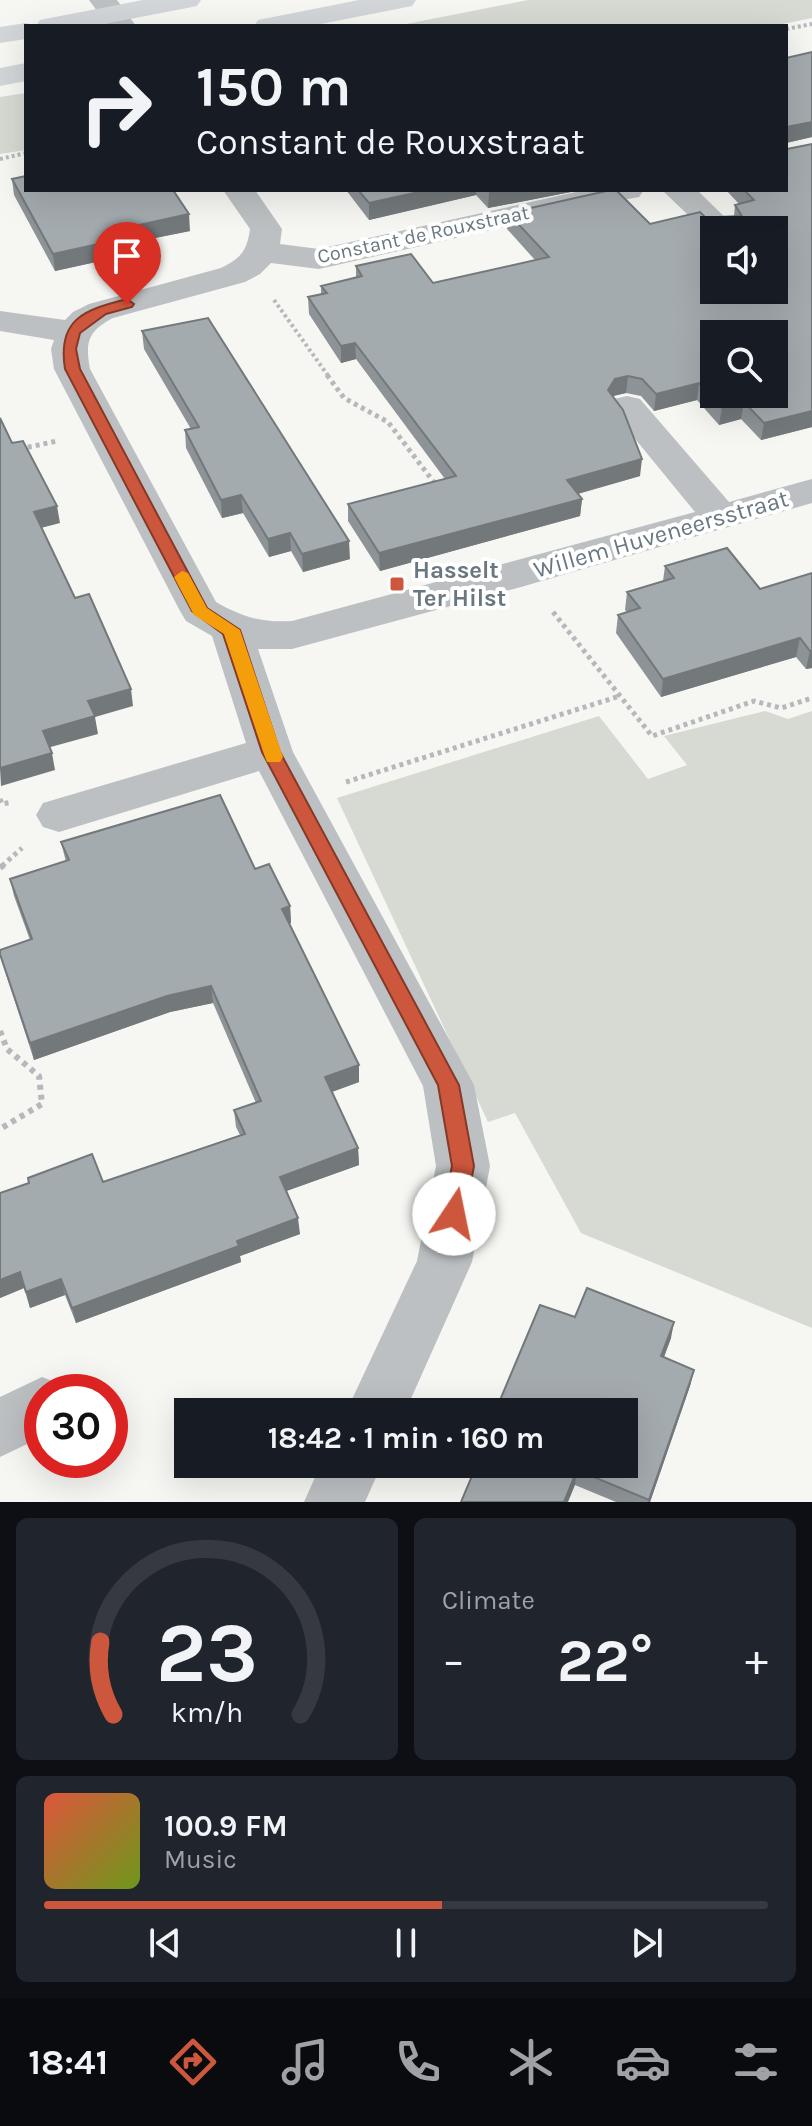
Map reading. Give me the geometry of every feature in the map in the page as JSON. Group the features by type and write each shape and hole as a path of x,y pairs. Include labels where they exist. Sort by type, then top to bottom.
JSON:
{"highway":[{"path":"61,24 187,0"},
{"path":"278,24 402,0"},
{"path":"0,35 24,31"},
{"path":"0,77 24,72"}],"street":[{"path":"103,0 121,24"},
{"path":"240,192 266,229 257,259"},
{"name":"Constant de Rouxstraat","path":"73,332 85,319 101,311 233,275 257,259 319,259 619,192"},
{"path":"680,192 707,216"},
{"path":"0,321 73,332 69,349 72,369 200,611 231,630 271,752 448,1085 463,1166 444,1262 381,1398"},
{"path":"627,407 720,516"},
{"name":"Willem Huveneersstraat","path":"231,630 264,638 292,635 812,491"},
{"path":"59,815 271,752"},
{"path":"0,1429 24,1415"},
{"path":"334,1502 345,1478"}],"path":[{"path":"788,29 812,24"},
{"path":"0,159 24,153"},
{"path":"257,259 344,398 388,422 443,494"},
{"path":"388,422 394,415"},
{"path":"524,573 652,736 754,701 781,708 812,698"},
{"path":"295,797 620,696"},
{"path":"0,1031 7,1049 39,1076 42,1104 0,1129"}],"shaded area":[{"path":"528,0 812,0 812,18 783,24 406,24"},
{"path":"24,93 24,150 0,154 0,97"},
{"path":"765,711 788,719 812,711 812,1328 581,1233 515,1113 488,1122 337,798 599,716 648,779 687,765 664,736"}],"building":[{"path":"812,52 812,122 788,127 788,58"},
{"path":"812,144 812,411 764,423 750,408 788,408 788,320 700,320 700,384 656,394 642,379 628,376 615,379 608,390 623,410 642,459 567,480 582,499 379,553 348,504 456,476 355,343 341,346 308,297 327,293 321,286 362,276 356,266 411,254 433,283 549,257 508,213 602,192 618,192 650,224 700,212 704,216 700,216 700,304 788,304 788,216 742,216 735,205 754,200 746,192 788,192 788,149"},
{"path":"24,176 24,192 174,192 189,214 139,225 144,234 53,254 12,179"},
{"path":"360,192 419,192 369,203"},
{"path":"208,318 349,541 302,554 290,533 268,539 241,495 221,500 185,430 199,427 142,331"},
{"path":"0,418 12,443 23,441 57,506 34,512 75,598 89,594 131,689 88,701 95,716 43,731 52,753 0,768"},
{"path":"727,548 760,589 812,573 812,651 800,638 663,679 618,615 640,608 627,592 674,578 665,566"},
{"path":"220,795 255,869 269,864 290,906 282,909 359,1065 325,1077 358,1148 280,1177 298,1218 237,1241 239,1246 72,1308 61,1279 26,1292 20,1272 0,1280 0,1193 29,1183 28,1178 92,1154 103,1182 245,1134 234,1110 261,1101 211,986 167,996 30,1043 0,954 0,950 32,939 10,879 69,860 61,842"},
{"path":"587,1288 674,1322 661,1356 694,1370 649,1500 596,1478 638,1478 638,1398 501,1398 540,1305 575,1317"},
{"path":"471,1478 574,1478 564,1502 461,1502"}],"slow traffic":[{"path":"182,577 200,611 231,630 274,757"}],"place":[{"name":"Hasselt Ter Hilst","path":"397,584"}],"route":[{"path":"127,304 85,319 73,332 69,349 72,369 200,611 231,630 271,752 448,1085 463,1166 454,1214"}]}
